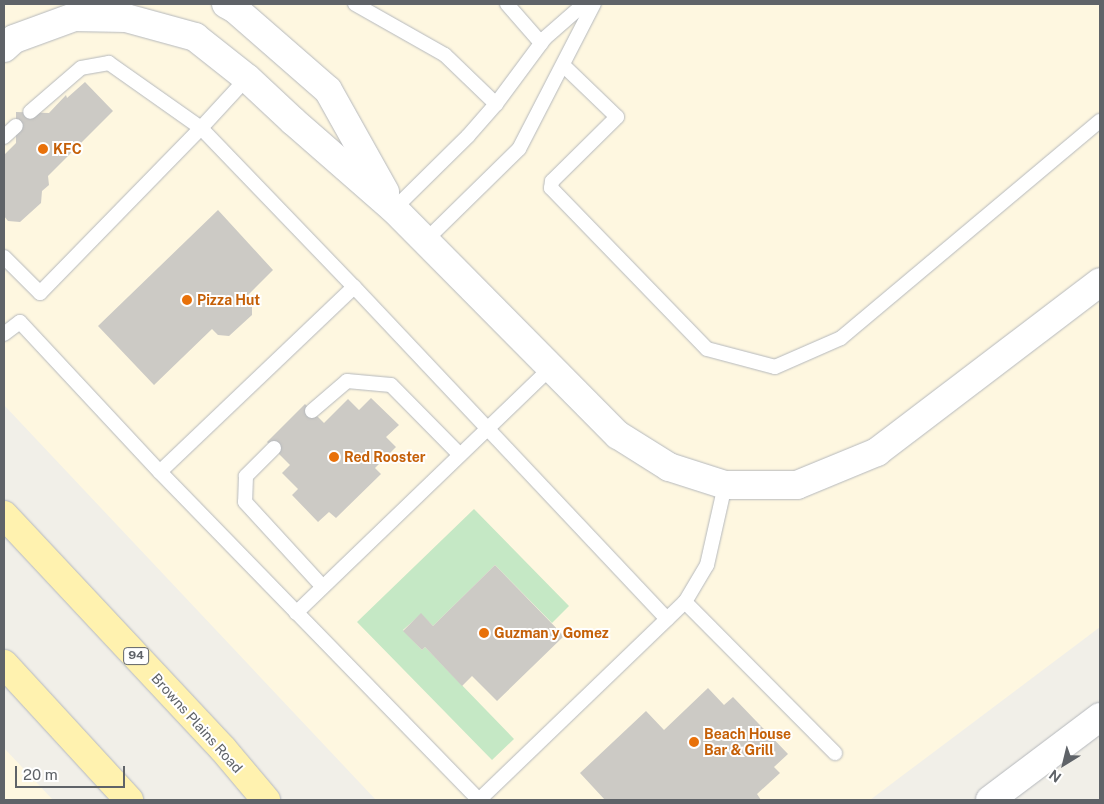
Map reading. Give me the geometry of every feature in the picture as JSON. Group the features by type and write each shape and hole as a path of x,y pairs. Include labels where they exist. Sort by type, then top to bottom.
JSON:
{"main road":[{"name":"Browns Plains Road","path":"4,515 216,742 266,800"},
{"path":"4,664 129,800"}],"street":[{"path":"226,4 235,9 328,90 394,209"},
{"path":"4,48 14,40 73,10 126,18 195,37 247,78 394,209 618,435 669,466 725,485 797,485 877,452 1100,282"},
{"path":"990,800 1100,717"}],"lane":[{"path":"355,4 445,55 496,104"},
{"path":"507,4 541,43"},
{"path":"394,209 468,136 496,104 541,43 584,4"},
{"path":"426,240 519,149 594,4"},
{"path":"30,112 81,68 109,64 201,128 667,618"},
{"path":"563,65 617,117 552,180 552,188 707,348 775,367 840,338 1100,121"},
{"path":"4,257 40,293 201,128 247,78"},
{"path":"4,137 16,126"},
{"path":"160,472 354,288"},
{"path":"4,334 20,322 160,472 479,800 685,602 707,565 725,485"},
{"path":"296,612 551,368"},
{"path":"312,411 347,382 391,385 460,455"},
{"path":"274,448 246,476 245,502 323,587"},
{"path":"685,602 835,753"}],"shaded area":[{"path":"4,4 1100,4 1100,627 870,800 376,800 4,405"},
{"path":"4,748 53,800 4,800"}],"green space":[{"path":"474,509 569,606 552,623 495,565 433,626 421,614 403,630 422,650 425,647 514,739 492,760 357,622"}],"building":[{"name":"KFC","path":"85,82 113,111 48,176 49,185 42,191 41,203 20,222 8,221 4,216 4,155 16,143 16,112 49,113 66,95 67,98"},
{"name":"Pizza Hut","path":"218,210 273,270 246,297 252,302 252,315 229,336 218,335 212,329 154,385 98,326"},
{"name":"Red Rooster","path":"371,398 399,425 386,437 396,447 375,468 381,474 336,518 329,512 318,522 292,495 298,489 282,473 290,465 267,442 305,404 324,423 348,399 359,410"},
{"name":"Guzman y Gomez","path":"495,565 564,636 497,701 472,676 462,686 425,647 422,650 403,631 421,613 433,626"},
{"name":"Beach House Bar & Grill","path":"708,688 724,705 733,697 788,754 774,767 780,773 757,794 761,800 605,800 580,773 646,711 664,730"}],"place":[{"name":"KFC","path":"43,149"},
{"name":"Pizza Hut","path":"187,300"},
{"name":"Red Rooster","path":"334,457"},
{"name":"Guzman y Gomez","path":"484,633"},
{"name":"Beach House Bar & Grill","path":"694,742"}]}
